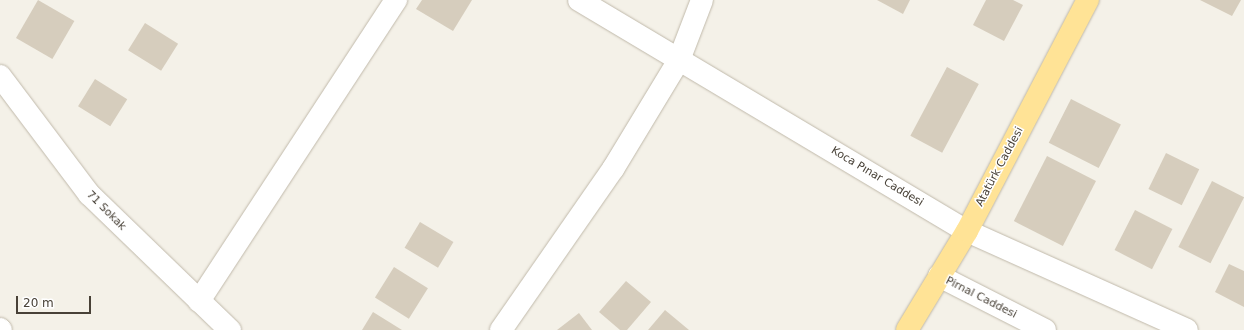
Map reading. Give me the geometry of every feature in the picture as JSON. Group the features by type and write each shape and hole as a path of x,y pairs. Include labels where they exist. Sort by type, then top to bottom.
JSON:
{"main road":[{"name":"Atatürk Caddesi","path":"907,330 967,231 1088,0"}],"street":[{"path":"199,300 396,0"},
{"name":"Koca Pınar Caddesi","path":"579,0 967,231 1187,330"},
{"path":"501,330 613,169 679,60 702,0"},
{"name":"71 Sokak","path":"0,76 89,194 230,330"},
{"name":"Pirnal Caddesi","path":"939,276 1045,330"}],"building":[{"path":"38,0 74,21 52,59 16,38"},
{"path":"422,0 472,0 453,31 416,9"},
{"path":"877,0 910,0 903,14"},
{"path":"986,0 1013,0 1023,5 1004,41 973,25"},
{"path":"1200,0 1241,0 1232,16"},
{"path":"145,23 178,44 161,71 128,50"},
{"path":"947,67 979,84 942,153 910,136"},
{"path":"95,79 127,99 110,126 78,106"},
{"path":"1071,99 1121,124 1099,168 1049,143"},
{"path":"1166,153 1199,169 1182,205 1148,189"},
{"path":"1047,156 1096,181 1063,246 1014,221"},
{"path":"1212,181 1244,197 1210,263 1178,247"},
{"path":"1135,210 1172,229 1152,269 1115,250"},
{"path":"420,222 453,242 438,268 405,248"},
{"path":"1229,264 1244,271 1244,307 1215,292"},
{"path":"394,267 428,288 409,319 375,298"},
{"path":"626,281 651,302 627,330 620,330 599,312"},
{"path":"665,310 689,330 648,330"},
{"path":"373,312 402,330 362,330"},
{"path":"579,313 592,330 557,330"}]}
